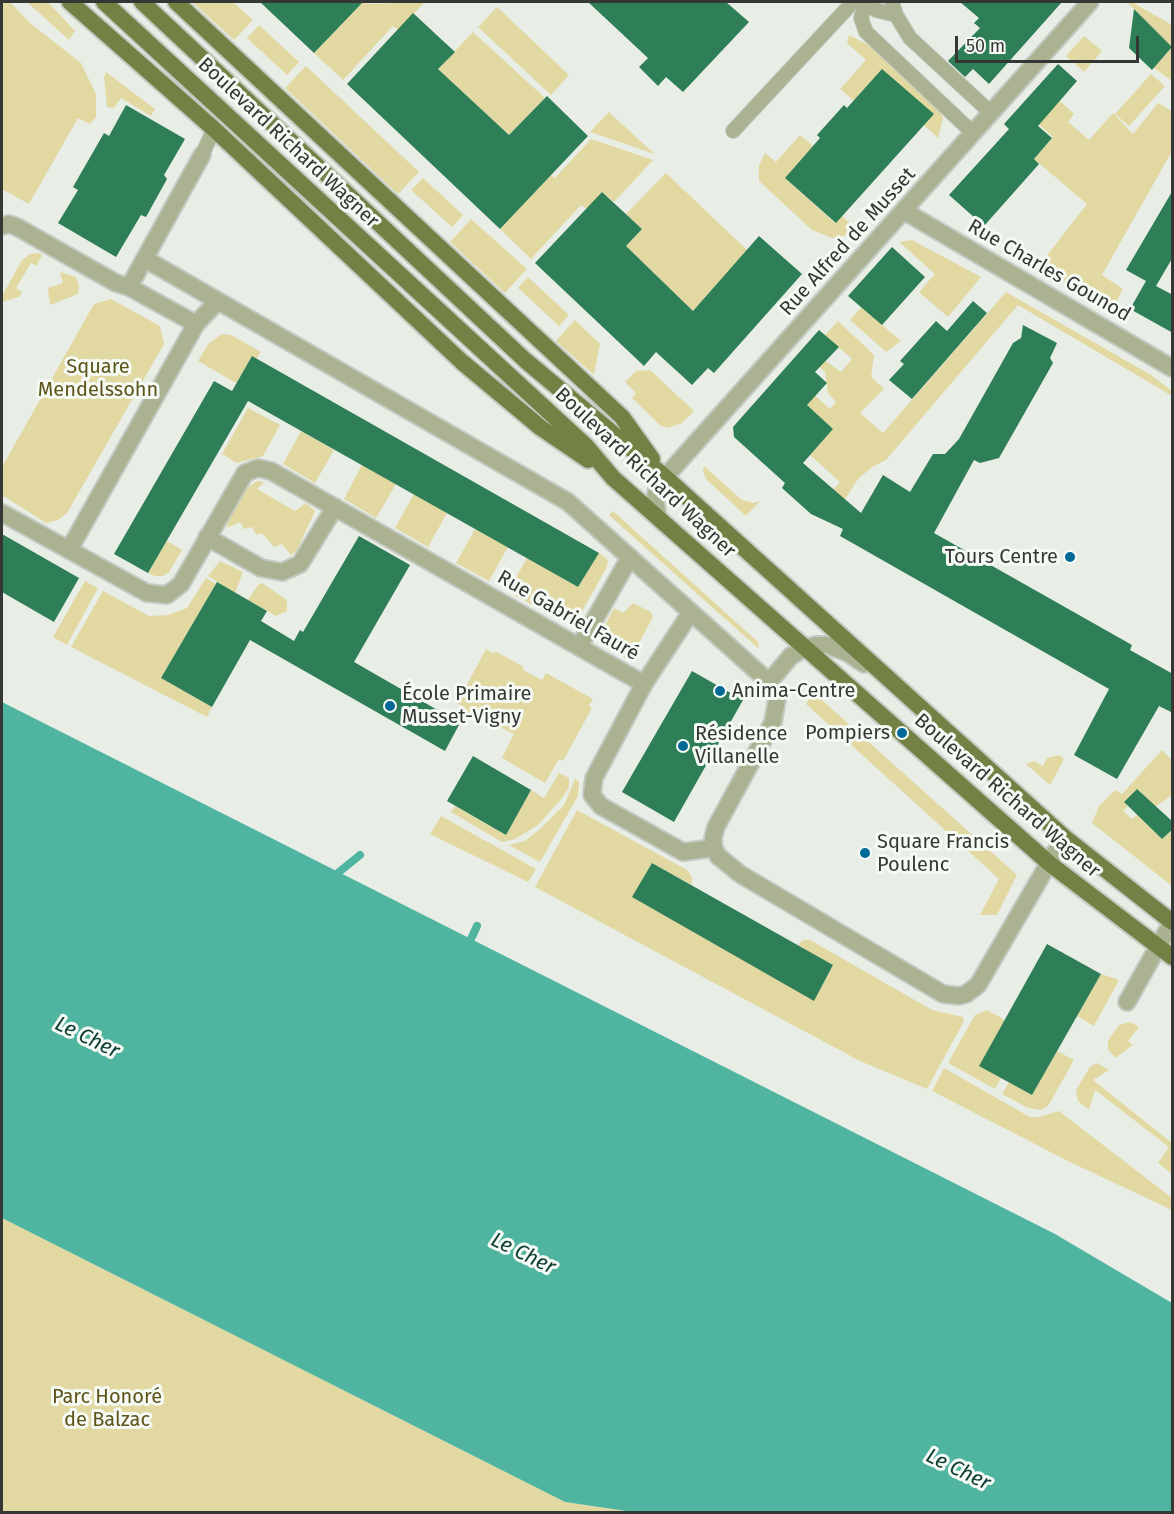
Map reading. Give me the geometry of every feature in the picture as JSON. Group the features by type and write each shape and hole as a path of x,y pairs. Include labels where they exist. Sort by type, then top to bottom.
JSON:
{"main road":[{"path":"70,2 214,129 462,362 541,428 613,478"},
{"name":"Boulevard Richard Wagner","path":"104,2 586,446 613,478 1050,864 1173,957"},
{"name":"Boulevard Richard Wagner","path":"142,2 526,361 665,477 1064,837 1173,922"},
{"path":"176,2 622,417 665,477"}],"street":[{"name":"Rue Alfred de Musset","path":"658,517 656,491 665,477 1090,2"},
{"path":"129,287 202,155"},
{"name":"Rue Charles Gounod","path":"904,211 1173,368"},
{"path":"2,226 9,224 17,227 116,283 129,287 196,324"},
{"path":"145,259 553,493 583,513 769,682 777,699 773,722 716,827 714,849 718,856 740,874 846,938 943,994 951,996 966,994 978,985 1064,837"},
{"path":"2,513 69,550 196,324 218,301"},
{"name":"Rue Gabriel Fauré","path":"69,550 147,592 167,595 181,584 241,478 250,470 271,471 645,684 594,778 592,795 601,806 683,852 714,849"},
{"path":"207,537 261,568 282,573 300,564 335,507"},
{"path":"579,646 630,557"},
{"path":"645,684 692,612"},
{"path":"769,682 791,656 805,648 827,645 848,653 890,682"},
{"path":"1127,1002 1173,922"}],"lane":[{"path":"733,131 853,2"},
{"path":"973,133 866,32 861,18 865,2 884,14 894,8 920,49 991,113"},
{"path":"202,155 214,129"}],"green space":[{"path":"10,2 30,23 81,63 96,94 96,117 90,124 78,118 29,204 2,189 2,4"},
{"path":"27,2 48,2 75,31 69,40"},
{"path":"192,2 233,2 253,20 234,40"},
{"path":"363,2 370,4 425,2 398,30 393,26 343,80 314,53"},
{"path":"1127,2 1132,2 1172,25 1172,47"},
{"path":"497,7 569,75 551,95 478,27"},
{"path":"259,25 299,62 287,75 247,38"},
{"path":"473,32 545,98 509,135 438,69"},
{"path":"849,35 874,48 939,109 943,118 938,138 924,125 854,101 840,89 866,60 847,43"},
{"path":"1084,36 1102,51 1084,72 1066,56"},
{"path":"1172,47 1172,81 1154,68"},
{"path":"306,66 419,172 398,194 285,88"},
{"path":"106,72 155,109 151,116 121,98 114,108 107,107 104,78"},
{"path":"1151,74 1165,86 1129,126 1115,114"},
{"path":"1060,101 1074,114 1068,122 1089,140 1113,113 1133,134 1158,103 1172,111 1172,151 1102,275 1123,289 1112,310 1038,267 1087,204 1034,159 1053,137 1034,120"},
{"path":"609,112 648,148 655,154 590,132"},
{"path":"800,135 813,146 785,178 835,223 842,216 857,229 852,234 832,238 812,230 759,181 759,166 765,153 776,162"},
{"path":"591,139 653,160 614,202 602,192 587,209 581,205 531,259 500,229 551,175 555,178"},
{"path":"666,173 747,250 693,311 626,246 642,229 626,214"},
{"path":"423,178 463,215 452,227 411,190"},
{"path":"471,219 527,269 505,293 450,242"},
{"path":"912,240 981,277 948,317 919,292 935,274 899,242"},
{"path":"40,253 42,256 36,266 31,263 16,288 22,292 19,297 2,302 2,296 22,260 30,254"},
{"path":"60,272 76,277 79,285 78,294 50,305 48,288 63,283"},
{"path":"528,277 569,315 559,326 518,288"},
{"path":"1006,292 1151,375 1172,391 1172,396 1018,305 886,460 872,467 858,479 840,507 828,496 840,482 810,455 833,429 800,399 809,390 830,409 836,402 828,393 825,372 816,364 819,356 841,372 852,359 825,335 838,321 874,355 871,377 884,389 860,413 883,433"},
{"name":"Square Mendelssohn","path":"111,299 160,326 164,344 67,513 58,520 46,523 2,495 2,467 94,304"},
{"path":"862,307 901,341 886,352 850,320"},
{"path":"575,320 600,344 594,375 556,341"},
{"path":"222,334 231,335 261,352 256,359 252,357 236,383 198,361 208,344"},
{"path":"650,370 694,411 682,423 667,428 660,425 632,398 636,393 625,382 636,371"},
{"path":"248,408 280,425 263,456 237,463 222,454"},
{"path":"301,431 334,450 315,483 283,464"},
{"path":"362,465 396,484 376,518 344,499"},
{"path":"704,466 742,500 754,503 760,501 746,516 707,480 703,472"},
{"path":"257,481 264,482 257,489 295,511 306,503 315,511 297,550 291,555 282,544 274,547 262,533 256,535 252,527 244,529 240,522 227,528 228,521 246,489"},
{"path":"414,494 447,513 428,547 395,528"},
{"path":"613,511 758,642 759,649 609,515"},
{"path":"475,529 508,547 489,581 456,563"},
{"path":"167,541 182,550 169,572 163,576 148,573"},
{"path":"599,553 608,560 607,567 576,622 571,625 508,592 527,558 578,587"},
{"path":"220,561 243,572 235,593 208,576"},
{"path":"206,578 216,584 161,678 212,707 207,717 71,647 103,591 149,616 168,615 187,608"},
{"path":"85,581 98,588 67,645 53,637"},
{"path":"262,583 287,600 287,611 276,616 248,600 258,585"},
{"path":"633,603 651,612 653,617 632,656 627,659 606,648 600,635 614,608 623,613"},
{"path":"486,649 494,654 495,651 524,667 523,670 542,680 546,673 593,699 589,706 592,708 563,761 559,759 545,783 502,758 514,734 463,710 464,707 457,703"},
{"path":"813,692 1017,875 997,915 980,915 999,879 806,704"},
{"path":"1162,750 1172,760 1172,795 1155,807 1137,789 1124,802 1128,806 1123,811 1132,819 1137,815 1162,839 1170,832 1172,835 1172,886 1092,823 1099,806 1115,790 1122,794"},
{"path":"1059,755 1064,759 1050,785 1026,764 1034,761 1043,766 1047,758"},
{"path":"559,773 569,778 569,787 563,797 538,825 515,839 502,842 451,812 455,806 506,835 531,790 544,798"},
{"path":"575,779 579,782 578,796 540,862 509,845 525,841 564,805"},
{"path":"577,810 687,870 692,877 692,885 652,863 633,897 814,1000 833,966 798,945 803,940 810,940 932,1010 963,1017 964,1021 927,1089 860,1061 535,887"},
{"path":"441,816 536,869 528,882 430,834"},
{"path":"1101,974 1119,980 1094,1026 1077,1016"},
{"path":"987,1010 1005,1020 1001,1078 995,1089 948,1063 975,1015"},
{"path":"1130,1022 1139,1027 1128,1041 1133,1045 1115,1058 1108,1049 1108,1041 1119,1025"},
{"path":"1057,1051 1074,1060 1048,1106 1041,1110 1028,1108 1002,1094 1009,1082 1032,1095"},
{"path":"1097,1063 1109,1070 1093,1080 1172,1143 1172,1174 1158,1163 1169,1147 1095,1090 1089,1110 1078,1101 1076,1090 1090,1067"},
{"path":"944,1068 1030,1117 1039,1117 1059,1111 1172,1198 1172,1210 1070,1162 932,1091"},
{"name":"Parc Honoré de Balzac","path":"2,1218 565,1502 633,1512 2,1512"}],"water":[{"name":"Le Cher","path":"2,702 1055,1234 1172,1303 1172,1512 633,1512 565,1502 2,1218"}],"building":[{"path":"260,2 363,2 314,53"},
{"path":"588,2 726,2 749,22 683,92 666,77 658,86 639,67 648,58"},
{"path":"960,2 1062,2 989,84 973,69 965,77 948,61 980,28 974,23 979,18"},
{"path":"1134,9 1172,47 1152,70 1129,48"},
{"path":"413,13 455,52 438,69 509,135 547,96 588,136 500,229 347,84"},
{"path":"1058,64 1077,81 1038,126 1052,138 1034,159 1039,164 984,226 949,195 1009,129 1004,124"},
{"path":"882,69 934,114 836,223 785,178 820,138 817,135 844,105 847,108"},
{"path":"126,105 185,139 164,175 167,179 146,217 141,215 116,257 58,223 78,190 73,187 104,133 109,136"},
{"path":"1173,190 1173,257 1156,286 1173,295 1173,333 1130,309 1146,281 1126,270"},
{"path":"602,192 642,229 626,246 693,311 759,236 802,274 714,373 708,368 692,385 656,352 644,366 535,263"},
{"path":"892,247 925,277 882,325 848,296"},
{"path":"973,301 987,313 912,399 889,380 904,364 900,361 936,321 947,331"},
{"path":"1023,325 1057,343 1050,358 1053,363 999,458 980,463 974,460 934,533 1132,645 1130,650 1173,674 1173,713 1159,706 1117,779 1074,755 1109,689 840,536 843,529 811,514 782,488 785,483 734,437 733,427 819,330 839,347 815,372 827,383 807,405 833,429 803,463 861,513 883,475 910,492 933,454 945,454 959,439 1013,343 1021,338"},
{"path":"252,356 599,553 578,587 248,401 148,573 114,554 214,381 232,391"},
{"path":"2,534 79,578 54,622 2,592"},
{"path":"359,536 410,565 354,662 460,723 445,751 250,640 212,707 161,678 217,582 267,611 261,621 294,641 300,630 303,632"},
{"name":"Résidence Villanelle","path":"692,671 743,700 674,822 622,792"},
{"path":"473,756 531,790 506,835 447,801"},
{"path":"1137,789 1173,822 1173,829 1162,839 1124,802"},
{"path":"652,863 833,965 814,1001 632,897"},
{"path":"1047,944 1101,974 1032,1095 979,1066"}],"waterway":[{"path":"339,872 360,855"},
{"path":"471,939 477,926"}],"place":[{"name":"Tours Centre","path":"1070,557"},
{"name":"Anima-Centre","path":"720,691"},
{"name":"École Primaire Musset-Vigny","path":"390,706"},
{"name":"Pompiers","path":"902,733"},
{"name":"Résidence Villanelle","path":"683,746"},
{"name":"Square Francis Poulenc","path":"865,853"}]}
